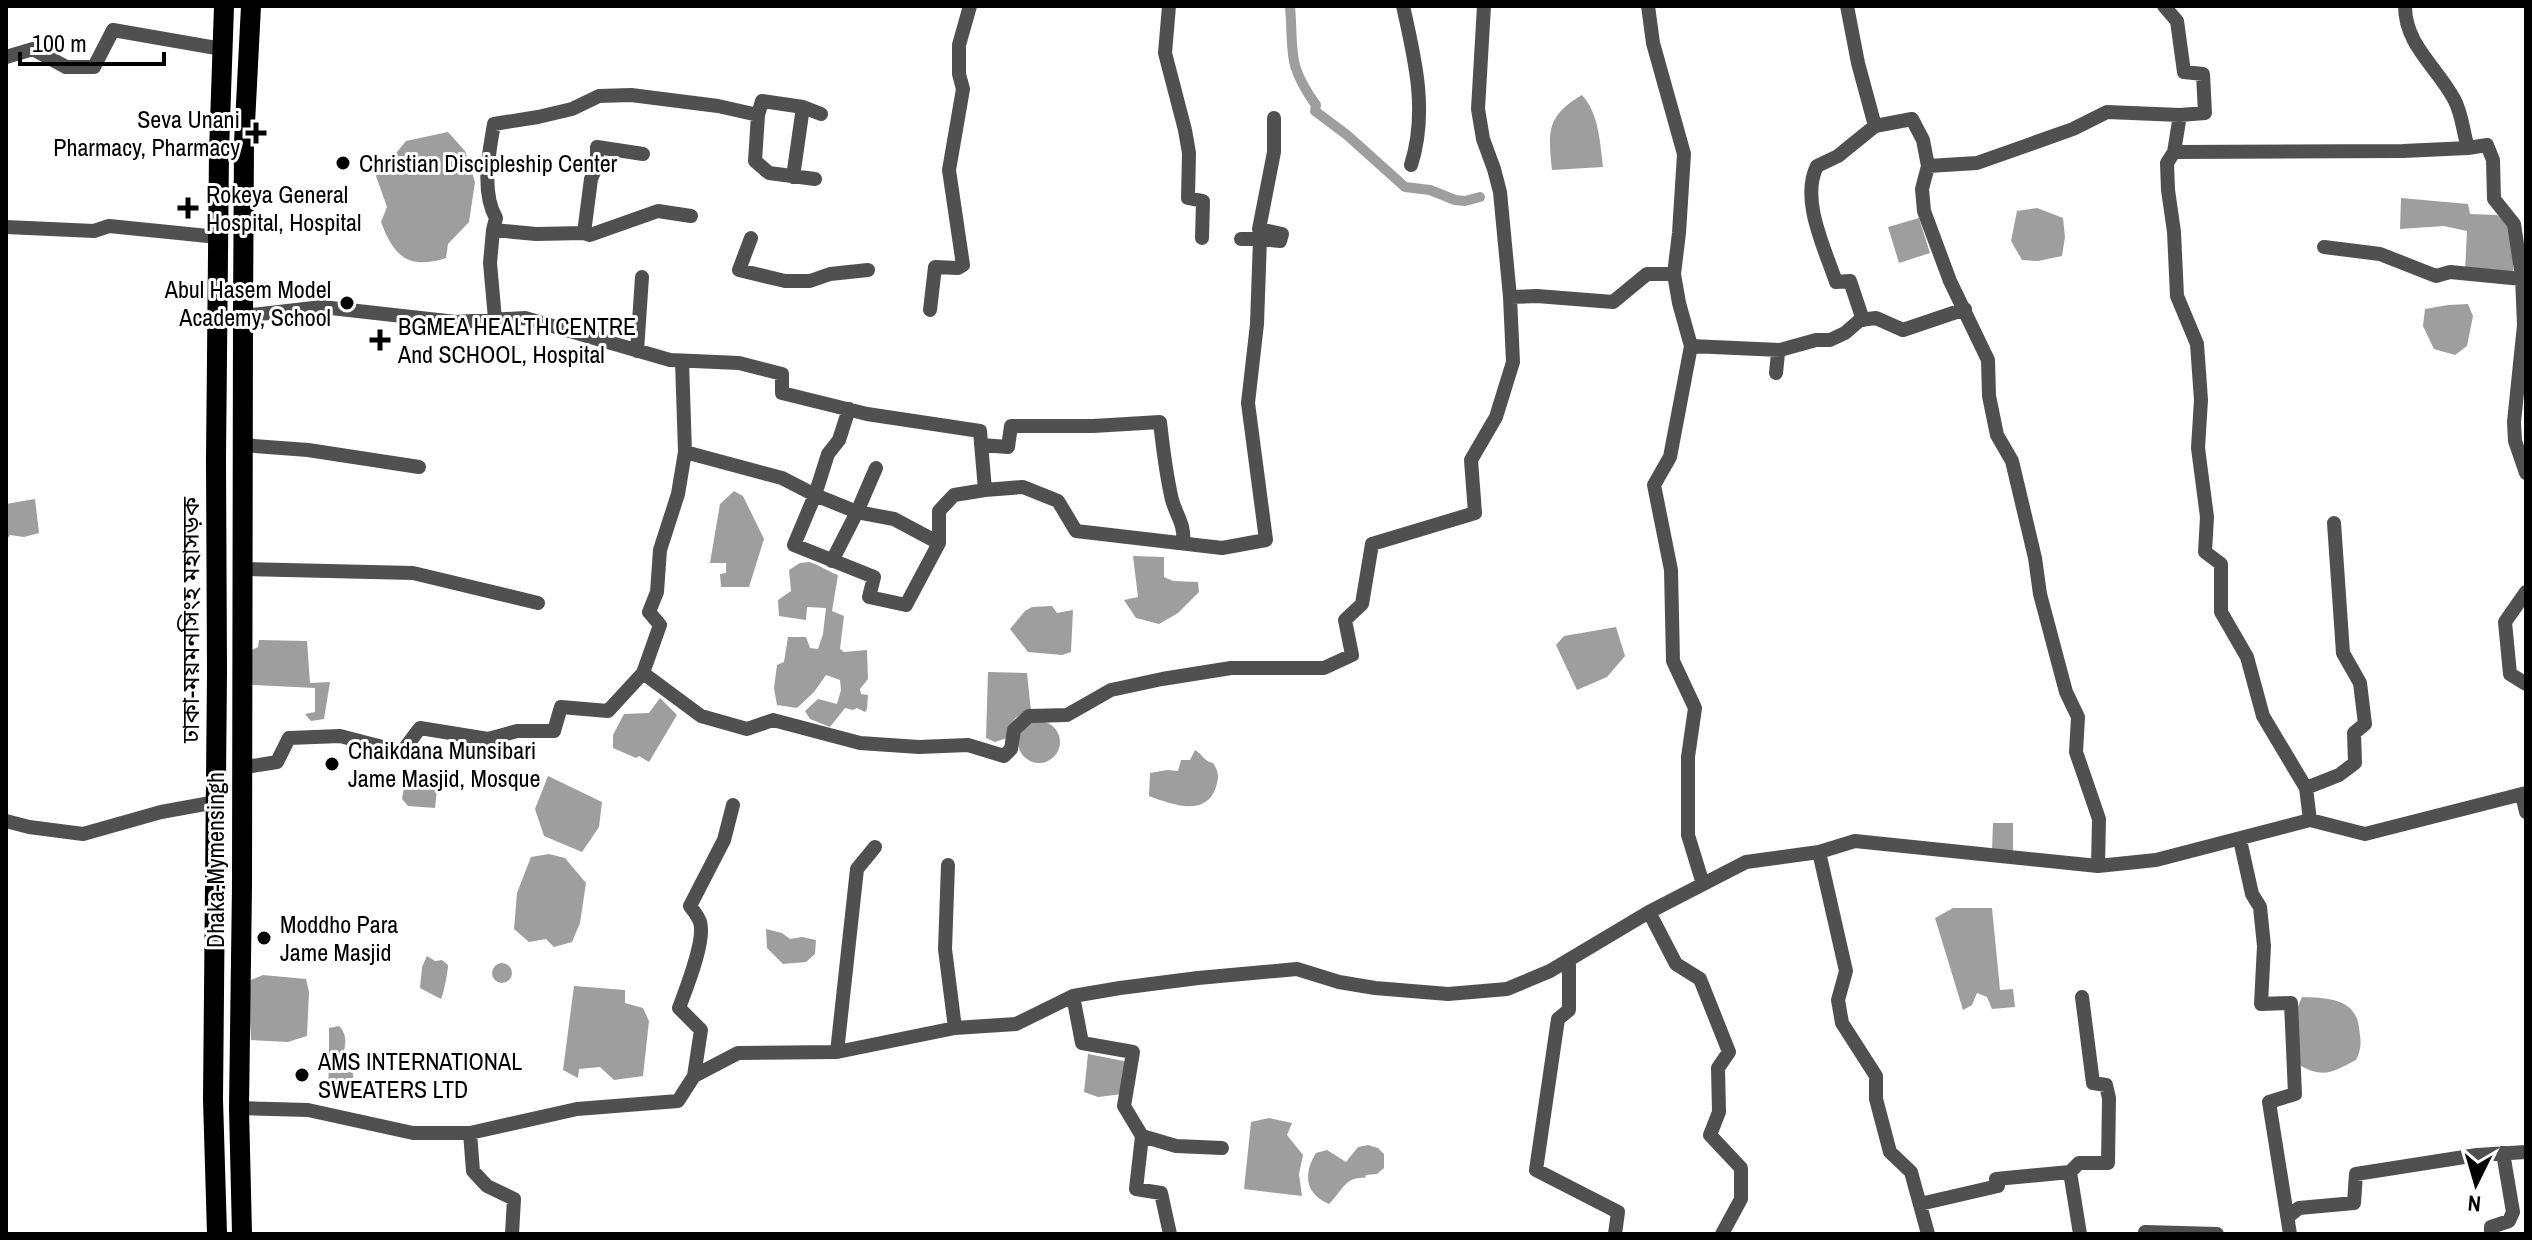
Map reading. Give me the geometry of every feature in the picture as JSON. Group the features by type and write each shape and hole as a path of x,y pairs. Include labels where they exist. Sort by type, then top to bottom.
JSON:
{"highway":[{"name":"ঢাকা-ময়মনসিংহ মহাসড়ক","path":"217,1234 213,1099 218,237 224,6"},
{"name":"Dhaka-Mymensingh","path":"242,1234 239,1108 244,143 251,6"}],"street":[{"path":"930,310 935,267 958,268 963,265 949,170 963,89 959,74 959,45 970,6"},
{"path":"1169,6 1165,53 1189,153 1188,198 1203,201 1202,238"},
{"path":"1403,6 1417,69 1419,97 1420,119 1411,165"},
{"path":"643,673 701,716 747,729 773,720 860,743 919,747 968,745 1004,756 1011,749 1014,730 1029,716 1067,715 1111,690 1231,668 1324,668 1352,655 1345,620 1362,604 1372,544 1475,513 1471,460 1496,417 1513,362 1500,192 1483,139 1478,109 1484,6"},
{"path":"1648,6 1653,43 1684,154 1674,274 1691,346 1670,457 1654,485 1671,570 1673,661 1695,708 1688,757 1688,835 1703,884"},
{"path":"1847,6 1875,126"},
{"path":"1928,166 1977,163 2073,129 2107,112 2205,113 2203,74 2184,72 2177,21 2164,6"},
{"path":"2405,6 2414,45 2434,68 2456,102 2468,148"},
{"path":"7,59 33,49 66,67 94,67 113,30 222,49"},
{"path":"495,319 490,263 496,218 489,205 490,147 494,124 572,109 599,96 631,95 718,106 758,115"},
{"path":"815,179 769,173 755,161 758,115 762,101 803,107 821,114"},
{"path":"793,177 803,107"},
{"path":"2180,115 2174,152 2167,163 2168,190 2174,232 2177,296 2197,344 2201,400 2198,448 2207,517 2205,552 2221,564 2221,612 2247,657 2263,716 2306,788 2310,820"},
{"path":"1241,239 1280,241 1282,234 1259,229 1274,152 1274,118"},
{"path":"1863,320 1850,281 1836,282 1821,246 1810,186 1817,166 1838,156 1875,126 1912,119 1923,140 1928,166 1922,189 1924,211 1950,281 1988,360 1989,396 1997,435 2012,461 2044,608 2066,692 2078,717 2076,752 2099,819 2098,866"},
{"path":"2174,152 2403,151 2487,145 2493,160 2494,199 2520,226 2524,325 2514,422 2515,441 2526,473"},
{"path":"584,233 591,179 597,165 597,147 643,154"},
{"path":"493,230 590,235 658,211 691,216"},
{"path":"6,227 94,231 109,226 218,237"},
{"path":"751,238 739,270 760,276 785,281 810,281 830,274 868,270"},
{"path":"849,409 839,440 828,454 794,545 874,577 869,597 906,605 939,543 939,511 954,495 985,490 1023,487 1058,501 1076,531 1222,548 1266,540 1248,403 1257,324 1260,239"},
{"path":"2324,247 2380,254 2436,276 2450,272 2522,279"},
{"path":"1510,297 1613,302 1647,274 1674,274"},
{"path":"637,351 642,277"},
{"path":"243,316 322,307 456,322 525,318 670,360 739,363 782,374 782,393 849,409 980,431 985,490"},
{"path":"1691,346 1780,350 1816,340 1830,340 1863,320 1876,318 1903,330 1965,309"},
{"path":"1776,373 1780,350"},
{"path":"240,768 277,762 289,738 340,736 402,752 420,728 488,739 517,731 554,731 561,707 608,711 643,673 660,625 649,612 657,592 660,550 678,494 685,452 682,361"},
{"path":"981,445 1008,447 1011,426 1160,422 1164,464 1174,505 1184,529 1183,543"},
{"path":"242,445 308,450 419,467"},
{"path":"685,452 782,478 857,512 894,519 939,543"},
{"path":"832,561 876,468"},
{"path":"2306,788 2339,775 2355,763 2354,733 2365,724 2360,683 2343,653 2334,523"},
{"path":"241,569 413,573 538,603"},
{"path":"2526,592 2505,622 2510,674 2526,684"},
{"path":"694,1076 738,1053 837,1052 955,1028 1016,1024 1073,996 1198,978 1297,969 1339,982 1375,988 1448,994 1507,989 1550,971 1649,912 1746,862 1819,852 1855,841 2098,866 2156,860 2310,820 2365,834 2524,794 2526,812"},
{"path":"6,821 83,834 161,812 216,802"},
{"path":"239,1108 308,1110 413,1133 470,1133 577,1109 678,1101 694,1076 701,1030 679,1008 701,933 700,922 690,906 724,840 733,805"},
{"path":"2240,840 2252,894 2260,907 2264,946 2261,1004 2291,1003 2295,1094 2269,1102 2290,1234"},
{"path":"837,1052 857,869 875,847"},
{"path":"1819,852 1846,971 1838,1000 1842,1023 1876,1076 1876,1099 1890,1152 1911,1172 1928,1234"},
{"path":"948,865 945,949 955,1028"},
{"path":"1649,912 1676,964 1700,979 1729,1052 1718,1068 1719,1112 1710,1135 1741,1168 1741,1199 1722,1234"},
{"path":"1569,960 1569,1010 1558,1019 1536,1170 1618,1212 1615,1234"},
{"path":"1073,996 1082,1043 1133,1052 1124,1106 1142,1136 1136,1189 1161,1193 1170,1234"},
{"path":"1920,1204 1998,1186 1996,1179 2070,1172 2079,1163 2108,1163 2109,1098 2106,1085 2093,1083 2082,997"},
{"path":"470,1133 473,1171 487,1186 514,1199 512,1234"},
{"path":"1142,1136 1176,1146 1222,1148"},
{"path":"2289,1216 2299,1208 2354,1203 2356,1174 2477,1155 2526,1152"},
{"path":"2491,1234 2491,1227 2509,1221 2513,1212 2503,1153"},
{"path":"2070,1172 2080,1234"},
{"path":"2145,1232 2217,1234"}],"shaded area":[{"path":"1582,95 1595,120 1603,167 1552,170 1552,126 1562,110"},
{"path":"448,132 465,151 475,182 469,222 448,244 446,258 413,261 404,258 391,244 381,222 387,207 376,176 379,163 392,158 406,141"},
{"path":"2401,198 2468,204 2470,214 2497,215 2513,228 2513,275 2465,271 2467,231 2444,226 2400,229"},
{"path":"2037,208 2063,218 2065,237 2062,256 2038,261 2022,260 2011,241 2017,211"},
{"path":"1919,218 1930,253 1899,263 1888,227"},
{"path":"2468,304 2473,316 2467,346 2455,355 2434,349 2423,326 2425,309"},
{"path":"734,491 743,496 764,539 749,587 721,587 720,574 726,573 726,563 710,563 720,504"},
{"path":"35,499 39,533 24,537 10,535 6,540 6,504"},
{"path":"1133,556 1164,557 1164,577 1173,581 1198,582 1199,592 1178,613 1159,624 1136,618 1124,600 1138,597"},
{"path":"809,562 838,575 832,611 844,616 840,649 844,652 867,650 868,679 860,689 861,694 868,695 867,709 865,712 845,708 830,727 810,719 805,711 818,699 837,704 840,680 826,675 797,708 777,705 774,688 777,665 784,662 788,637 806,637 810,648 818,649 823,634 826,608 807,607 806,620 779,616 778,600 791,591 789,570 800,563"},
{"path":"1052,606 1057,613 1073,610 1071,652 1062,655 1028,652 1010,629 1032,607"},
{"path":"1616,627 1625,656 1607,677 1577,690 1556,645 1564,636"},
{"path":"259,640 307,641 310,683 330,682 324,719 311,721 305,714 315,712 315,688 252,685 250,651 258,647"},
{"path":"988,672 1027,673 1031,711 1014,720 1007,738 995,742 986,738"},
{"path":"660,698 677,715 649,762 613,748 613,735 624,714 649,713"},
{"path":"1039,721 1054,727 1060,742 1054,757 1039,763 1024,757 1018,742 1024,727"},
{"path":"1195,750 1213,763 1216,769 1218,780 1211,797 1196,806 1187,806 1149,796 1150,773 1178,771 1181,760 1190,760"},
{"path":"426,772 438,780 435,808 408,806 402,799 405,781"},
{"path":"548,776 602,802 599,827 582,852 544,836 535,809"},
{"path":"1993,823 2013,823 2013,851 1992,850"},
{"path":"549,854 565,858 586,883 580,923 572,942 554,947 546,939 529,942 514,929 517,893 531,857"},
{"path":"1953,908 1992,908 2000,990 2013,989 2015,1007 1992,1009 1987,997 1977,993 1972,1005 1963,1010 1935,918"},
{"path":"766,929 782,933 790,939 802,937 816,940 815,954 806,962 783,964 767,948"},
{"path":"427,956 448,965 441,999 420,988 422,967"},
{"path":"502,963 509,966 512,973 509,980 502,983 495,980 492,973 495,966"},
{"path":"263,975 306,979 309,992 307,1036 288,1042 251,1040 251,980"},
{"path":"574,986 625,990 625,1003 643,1008 649,1021 643,1076 614,1080 600,1067 579,1069 578,1078 563,1070"},
{"path":"2302,997 2339,1002 2352,1011 2357,1018 2361,1041 2356,1060 2323,1073 2301,1066 2295,1031 2296,1014"},
{"path":"339,1026 345,1037 344,1049 342,1057 333,1058 329,1055 329,1028"},
{"path":"1088,1054 1129,1062 1122,1094 1098,1097 1084,1092"},
{"path":"329,1065 352,1065 354,1085 351,1094 328,1088"},
{"path":"1269,1118 1292,1123 1287,1135 1303,1155 1299,1174 1302,1196 1244,1189 1251,1122"},
{"path":"1368,1145 1384,1154 1384,1168 1377,1174 1348,1182 1329,1204 1315,1195 1308,1176 1316,1153 1327,1150 1346,1162 1358,1147"}],"waterway":[{"path":"1290,6 1293,57 1306,91 1316,105 1315,111 1405,187 1430,190 1455,200 1480,197"}],"place":[{"name":"Seva Unani Pharmacy, Pharmacy","path":"256,133"},
{"name":"Christian Discipleship Center","path":"343,163"},
{"name":"Rokeya General Hospital, Hospital","path":"188,208"},
{"name":"Abul Hasem Model Academy, School","path":"347,303"},
{"name":"BGMEA HEALTH CENTRE And SCHOOL, Hospital","path":"380,340"},
{"name":"Chaikdana Munsibari Jame Masjid, Mosque","path":"332,764"},
{"name":"Moddho Para Jame Masjid","path":"264,938"},
{"name":"AMS INTERNATIONAL SWEATERS LTD","path":"302,1075"}]}
